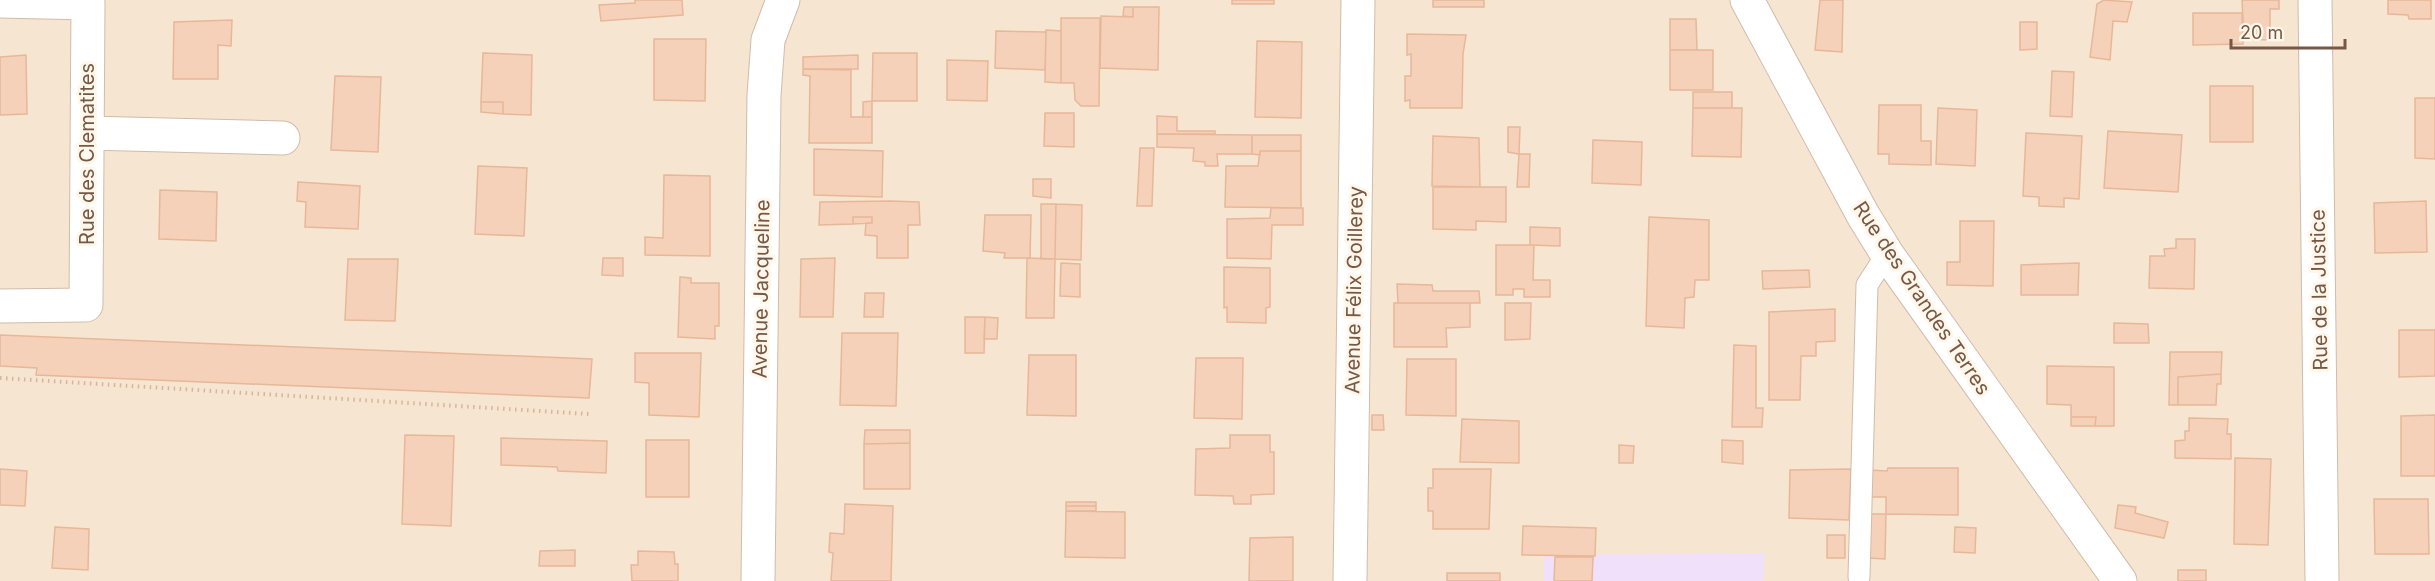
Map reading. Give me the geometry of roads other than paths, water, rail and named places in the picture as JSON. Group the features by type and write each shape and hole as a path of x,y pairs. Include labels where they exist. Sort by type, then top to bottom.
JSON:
{"street":[{"name":"Avenue Jacqueline","path":"758,581 764,95 768,40 783,0"},
{"name":"Avenue Félix Goillerey","path":"1350,581 1358,0"},
{"name":"Rue des Grandes Terres","path":"1747,0 1863,215 1887,254 2120,581"},
{"name":"Rue de la Justice","path":"2315,0 2322,581"},
{"name":"Rue des Clematites","path":"0,1 88,3 86,305 0,306"},
{"path":"87,133 283,138"}],"lane":[{"path":"1859,577 1867,285 1887,254"}]}
